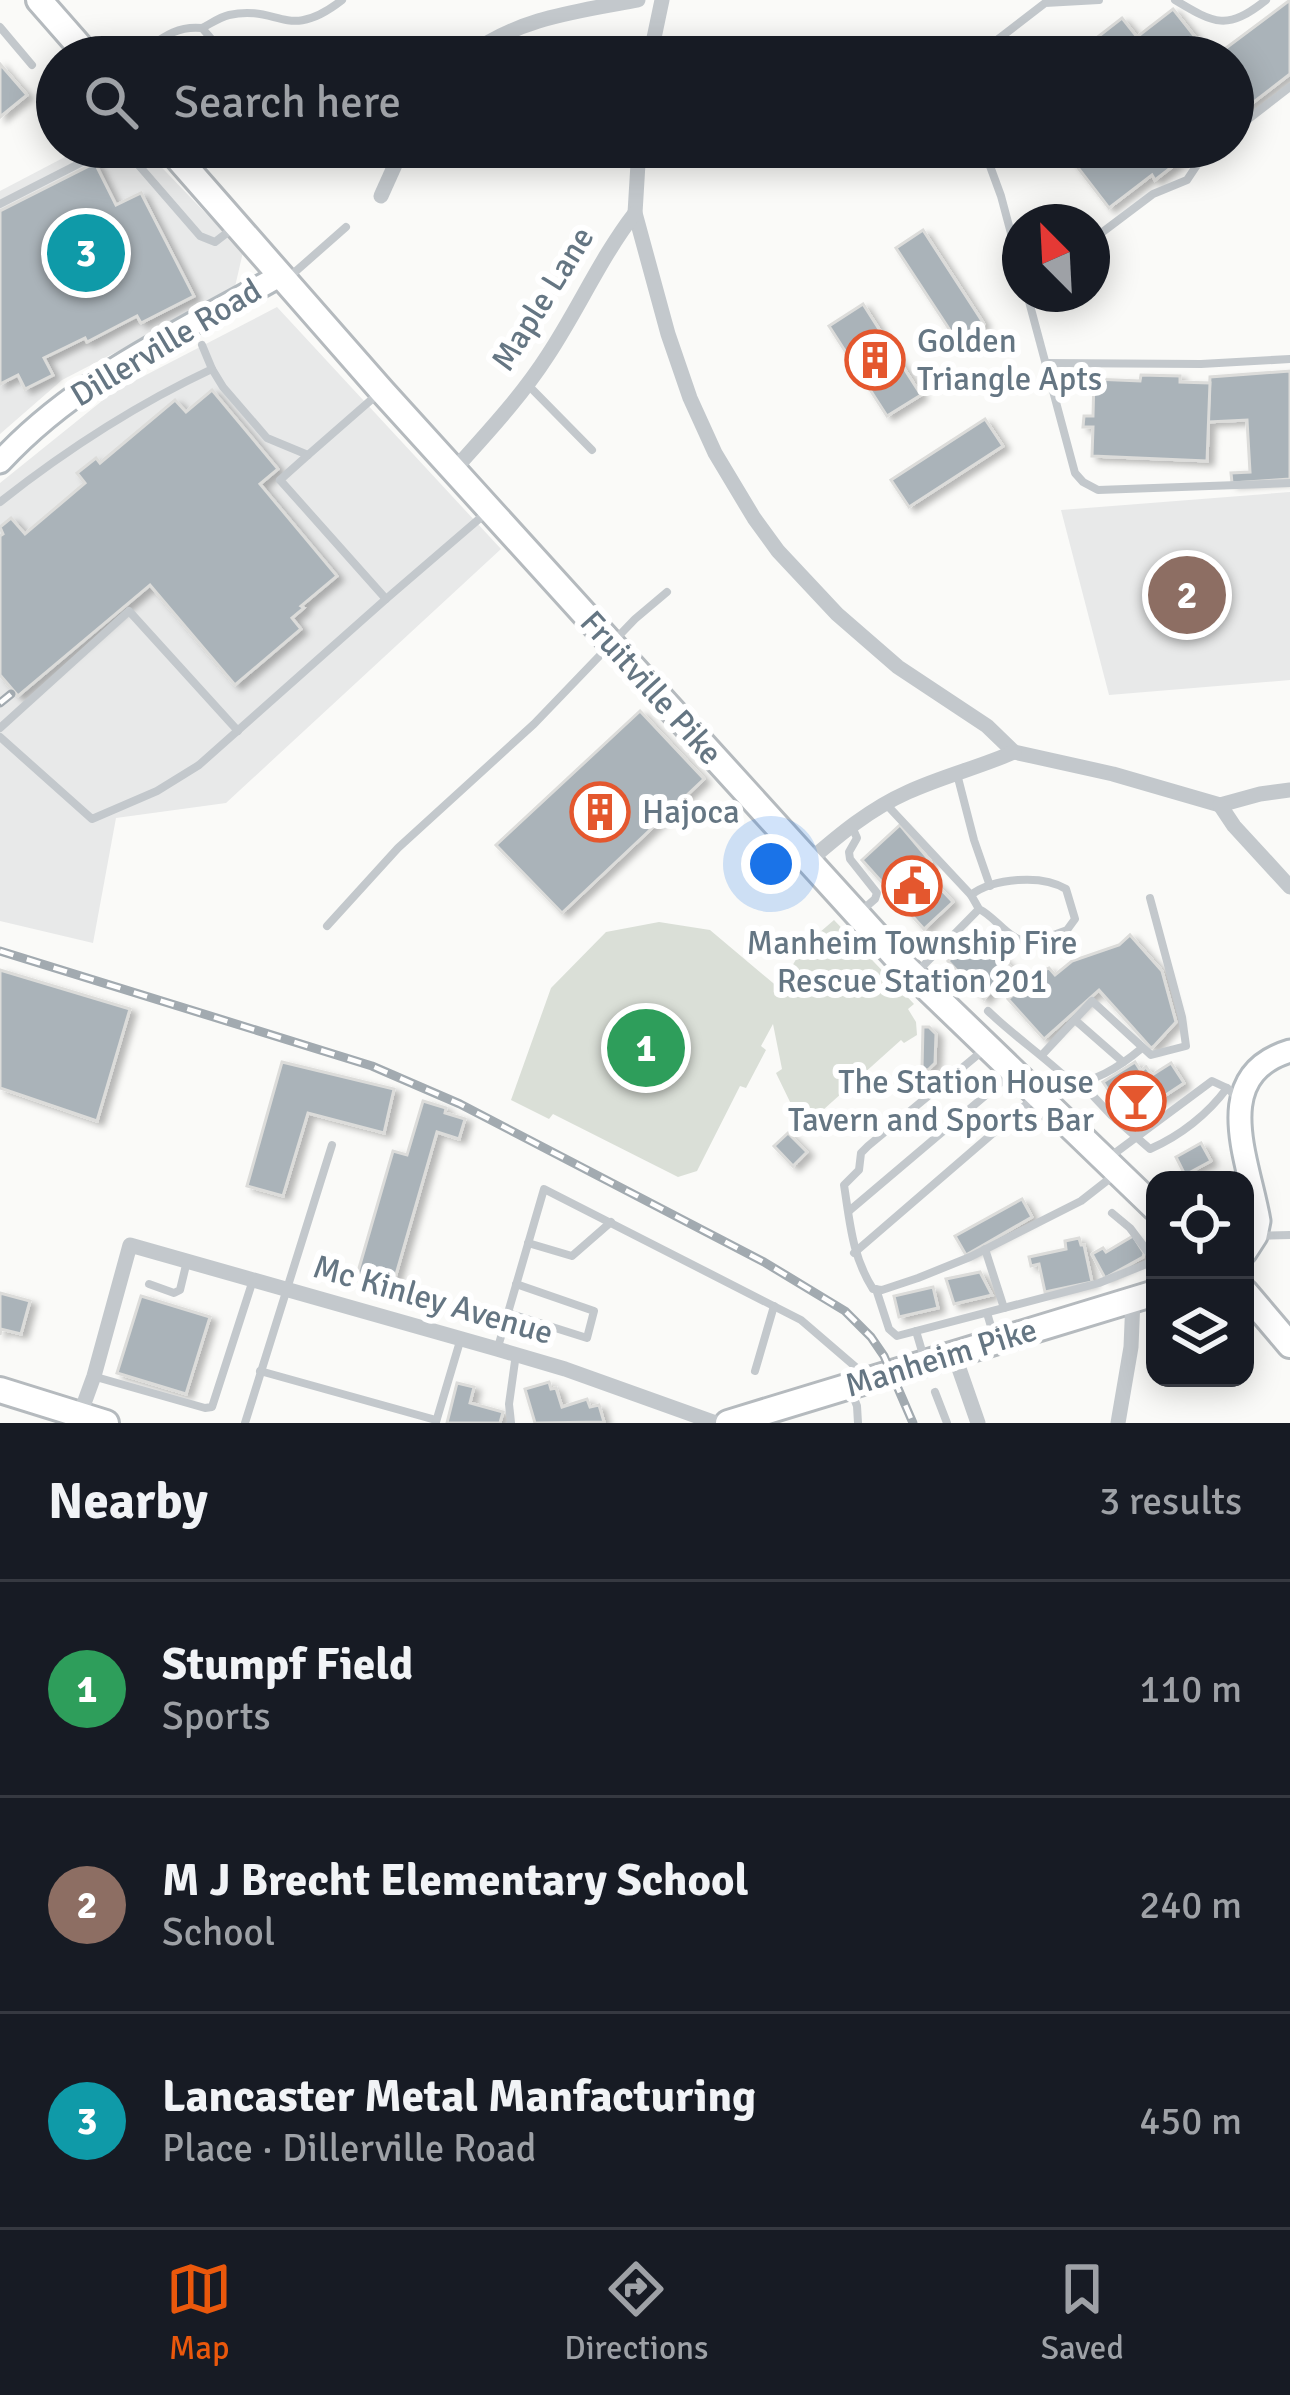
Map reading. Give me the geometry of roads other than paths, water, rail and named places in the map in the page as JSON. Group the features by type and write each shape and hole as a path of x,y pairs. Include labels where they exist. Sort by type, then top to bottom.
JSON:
{"main road":[{"path":"39,0 71,36"},
{"name":"Fruitville Pike","path":"188,168 382,391 808,862 914,976 1146,1199"},
{"name":"Dillerville Road","path":"0,462 29,432 95,380 284,277"},
{"path":"1249,1171 1234,1094 1264,1062 1290,1051"},
{"path":"1254,1199 1258,1221 1254,1233"},
{"name":"Manheim Pike","path":"742,1421 1144,1296"},
{"path":"1254,1303 1290,1345"},
{"path":"0,1390 78,1419 106,1423"}],"street":[{"path":"501,36 539,20 638,0"},
{"path":"654,36 662,0"},
{"path":"381,196 394,168"},
{"path":"638,168 635,213 673,350 715,453 754,518 810,586 861,636 898,667 987,726 1014,752 1220,805 1290,790"},
{"name":"Maple Lane","path":"454,470 548,357 610,246 635,213"},
{"path":"808,862 885,803 1014,752"},
{"path":"1220,805 1290,887"},
{"name":"Mc Kinley Avenue","path":"94,1376 130,1245 497,1348 716,1423"},
{"path":"1118,1423 1144,1296"},
{"path":"954,1354 978,1423"},
{"path":"78,1419 94,1376"}],"lane":[{"path":"166,36 180,27 202,28 229,15 297,23 321,16 342,0"},
{"path":"1002,36 1045,3 1099,0"},
{"path":"1174,0 1203,17 1224,22 1244,17 1266,0"},
{"path":"0,27 32,65"},
{"path":"202,28 209,36"},
{"path":"1254,115 1290,87"},
{"path":"0,204 71,168"},
{"path":"141,168 200,236 215,242 238,225"},
{"path":"991,168 1003,204"},
{"path":"1110,226 1153,194 1187,180 1195,168"},
{"path":"284,277 346,227"},
{"path":"1032,312 1075,473 1090,487 1290,483"},
{"path":"202,345 223,387 267,438 308,454"},
{"path":"1046,363 1202,364 1290,358"},
{"path":"0,502 60,455 155,395 212,369"},
{"path":"527,384 592,450"},
{"path":"382,391 280,480 386,599"},
{"path":"238,731 129,611 0,733 92,819 157,791 199,765 238,731 386,599 490,509"},
{"path":"327,926 398,848 534,724 667,592"},
{"path":"956,774 991,886"},
{"path":"885,803 980,909 1014,937 1028,941 1067,930 1075,919 1066,889 1054,881 1022,880 981,887 971,895"},
{"path":"851,825 856,838 849,856 877,892 857,914"},
{"path":"1042,1054 1092,1001 1151,1055 1186,1046 1150,898"},
{"path":"914,976 980,909"},
{"path":"988,1011 1019,1041 1077,1083 1111,1115 1138,1139 1150,1149 1234,1094 1212,1081 1138,1139 1082,1201 918,1278 873,1289 854,1253 844,1185 859,1170 862,1153 942,1084 1000,1060"},
{"path":"1075,1020 1123,1062"},
{"path":"848,1212 974,1105 1000,1060 1019,1041"},
{"path":"854,1253 1042,1100 1123,1062 1142,1048"},
{"path":"245,1423 332,1145"},
{"path":"497,1348 544,1190 802,1320 860,1383 858,1423"},
{"path":"876,1289 889,1329 897,1336 1124,1275 1149,1263 1151,1256 1112,1213"},
{"path":"528,1243 572,1256 610,1222"},
{"path":"1254,1244 1290,1234"},
{"path":"985,1249 1004,1308"},
{"path":"148,1284 174,1293 180,1290 187,1262"},
{"path":"1124,1275 1144,1296"},
{"path":"94,1376 212,1407 253,1280"},
{"path":"508,1313 587,1338 594,1311 516,1284"},
{"path":"1066,1292 1073,1317"},
{"path":"755,1371 774,1306"},
{"path":"987,1312 995,1341"},
{"path":"916,1331 925,1362"},
{"path":"260,1371 436,1422 461,1338"},
{"path":"512,1423 508,1404 516,1354"},
{"path":"934,1392 947,1423"}],"railway":[{"path":"0,703 11,694"},
{"path":"0,951 372,1066 460,1104 764,1262 845,1311 884,1356 913,1423"}],"place":[{"name":"Lancaster Metal Manfacturing","path":"86,253"},
{"name":"Golden Triangle Apts","path":"875,360"},
{"name":"M J Brecht Elementary School","path":"1187,595"},
{"name":"Hajoca","path":"600,812"},
{"name":"Manheim Township Fire Rescue Station 201","path":"912,886"},
{"name":"Stumpf Field","path":"646,1048"},
{"name":"The Station House Tavern and Sports Bar","path":"1136,1101"}]}
